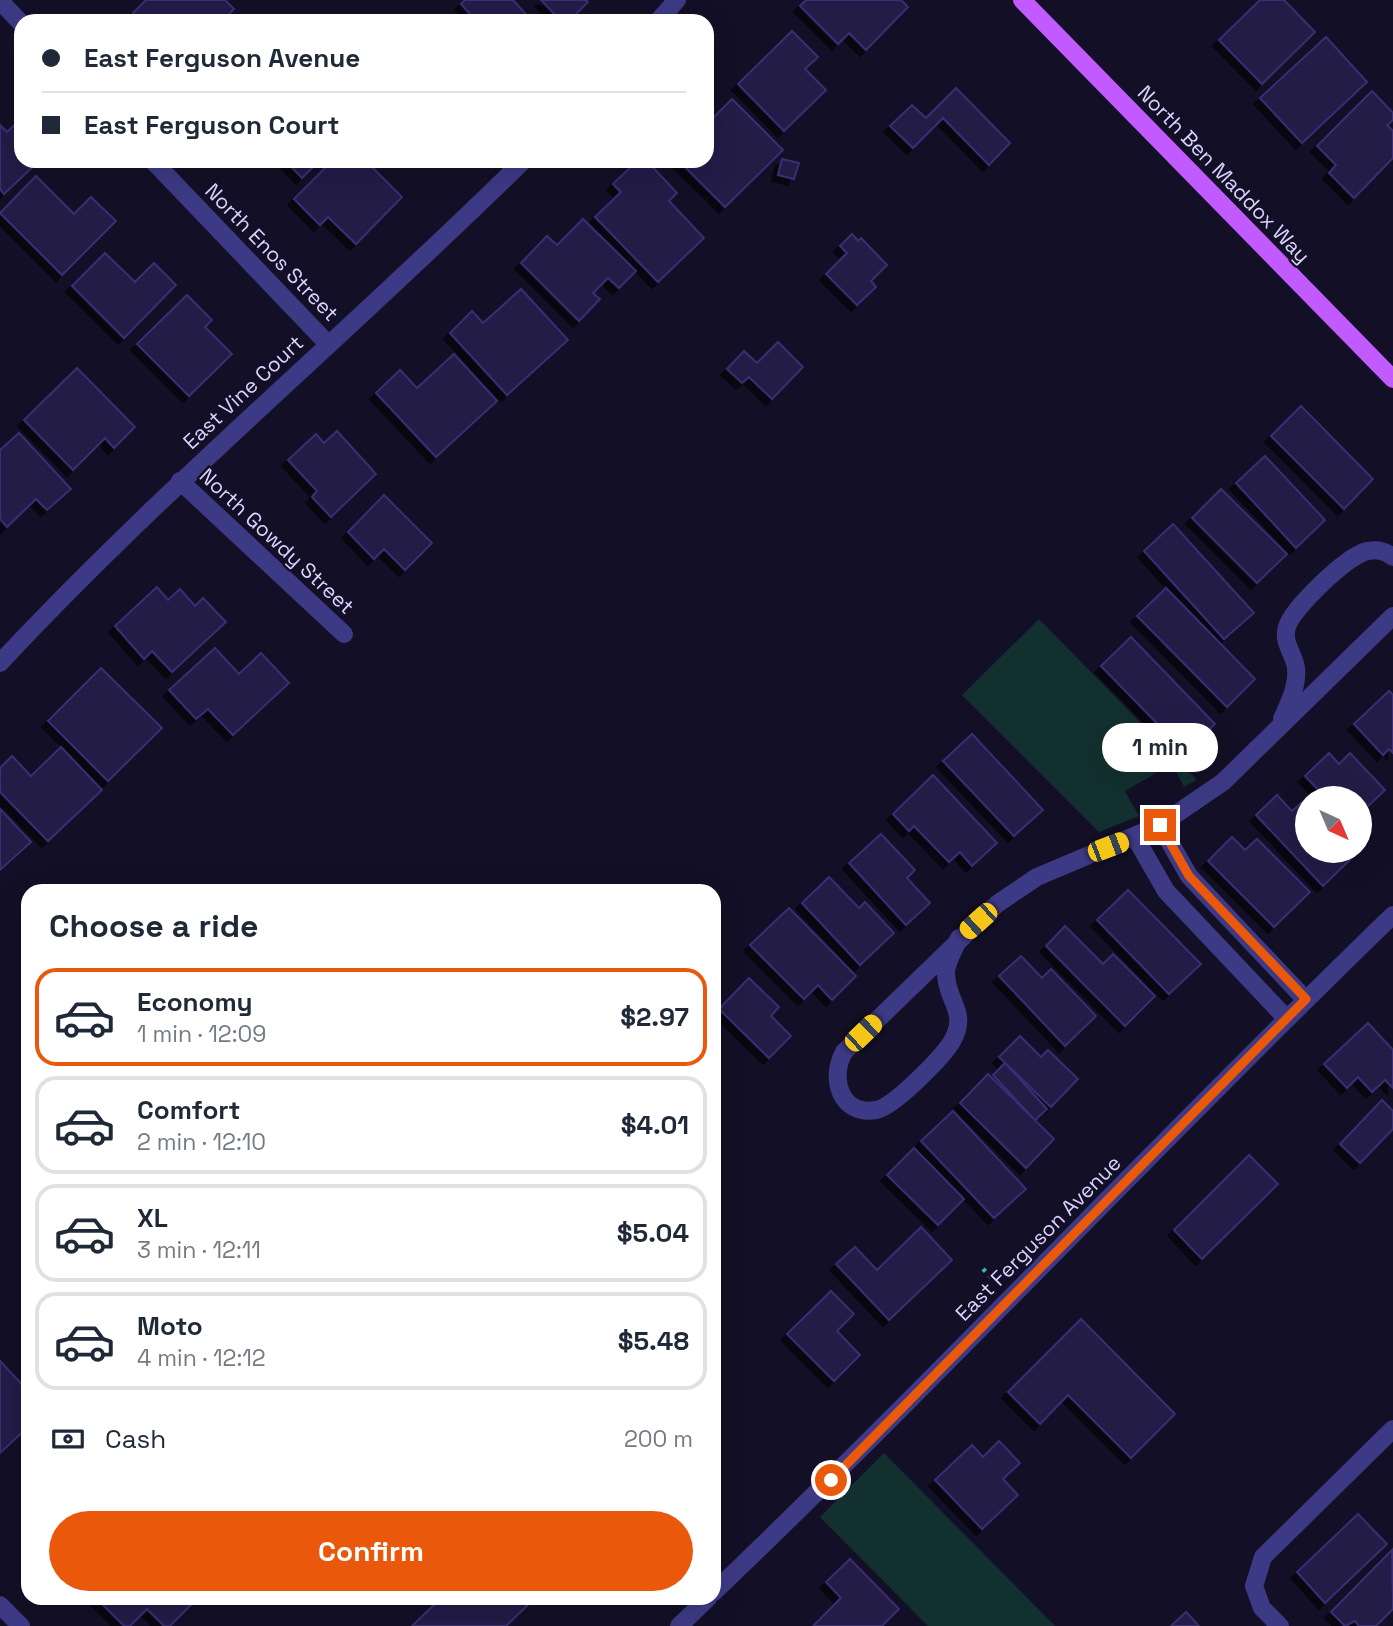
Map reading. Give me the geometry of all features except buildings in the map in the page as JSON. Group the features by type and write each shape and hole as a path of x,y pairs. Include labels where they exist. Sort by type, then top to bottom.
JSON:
{"main road":[{"name":"North Ben Maddox Way","path":"1022,0 1393,379"}],"street":[{"path":"664,14 677,0"},
{"path":"0,1 14,16"},
{"name":"North Enos Street","path":"160,168 328,344"},
{"name":"East Vine Court","path":"0,663 180,481 421,262 516,168"},
{"name":"North Gowdy Street","path":"180,481 270,562 344,634"},
{"path":"1279,726 1295,687 1296,666 1287,647 1286,630 1293,613 1351,558 1367,551 1384,551 1393,557"},
{"path":"959,938 946,970 948,989 958,1008 960,1026 950,1045 892,1103 876,1110 858,1108 844,1098 836,1083 836,1067 844,1052 959,938 997,904 1037,877 1160,825 1223,782 1393,616"},
{"path":"1160,825 1189,876 1306,999"},
{"path":"1135,837 1166,891 1286,1018"},
{"name":"East Ferguson Avenue","path":"721,1585 831,1480 1286,1018 1393,915"},
{"path":"1279,1626 1262,1608 1254,1586 1263,1557 1393,1429"},
{"path":"0,1605 21,1626"},
{"path":"679,1626 701,1605"}],"green space":[{"path":"1039,619 1197,780 1184,787 1172,764 1125,791 1139,816 1099,832 962,695"},
{"path":"884,1453 1055,1626 928,1626 820,1517"}],"route":[{"path":"831,1480 1306,999 1189,876 1160,825"}]}
